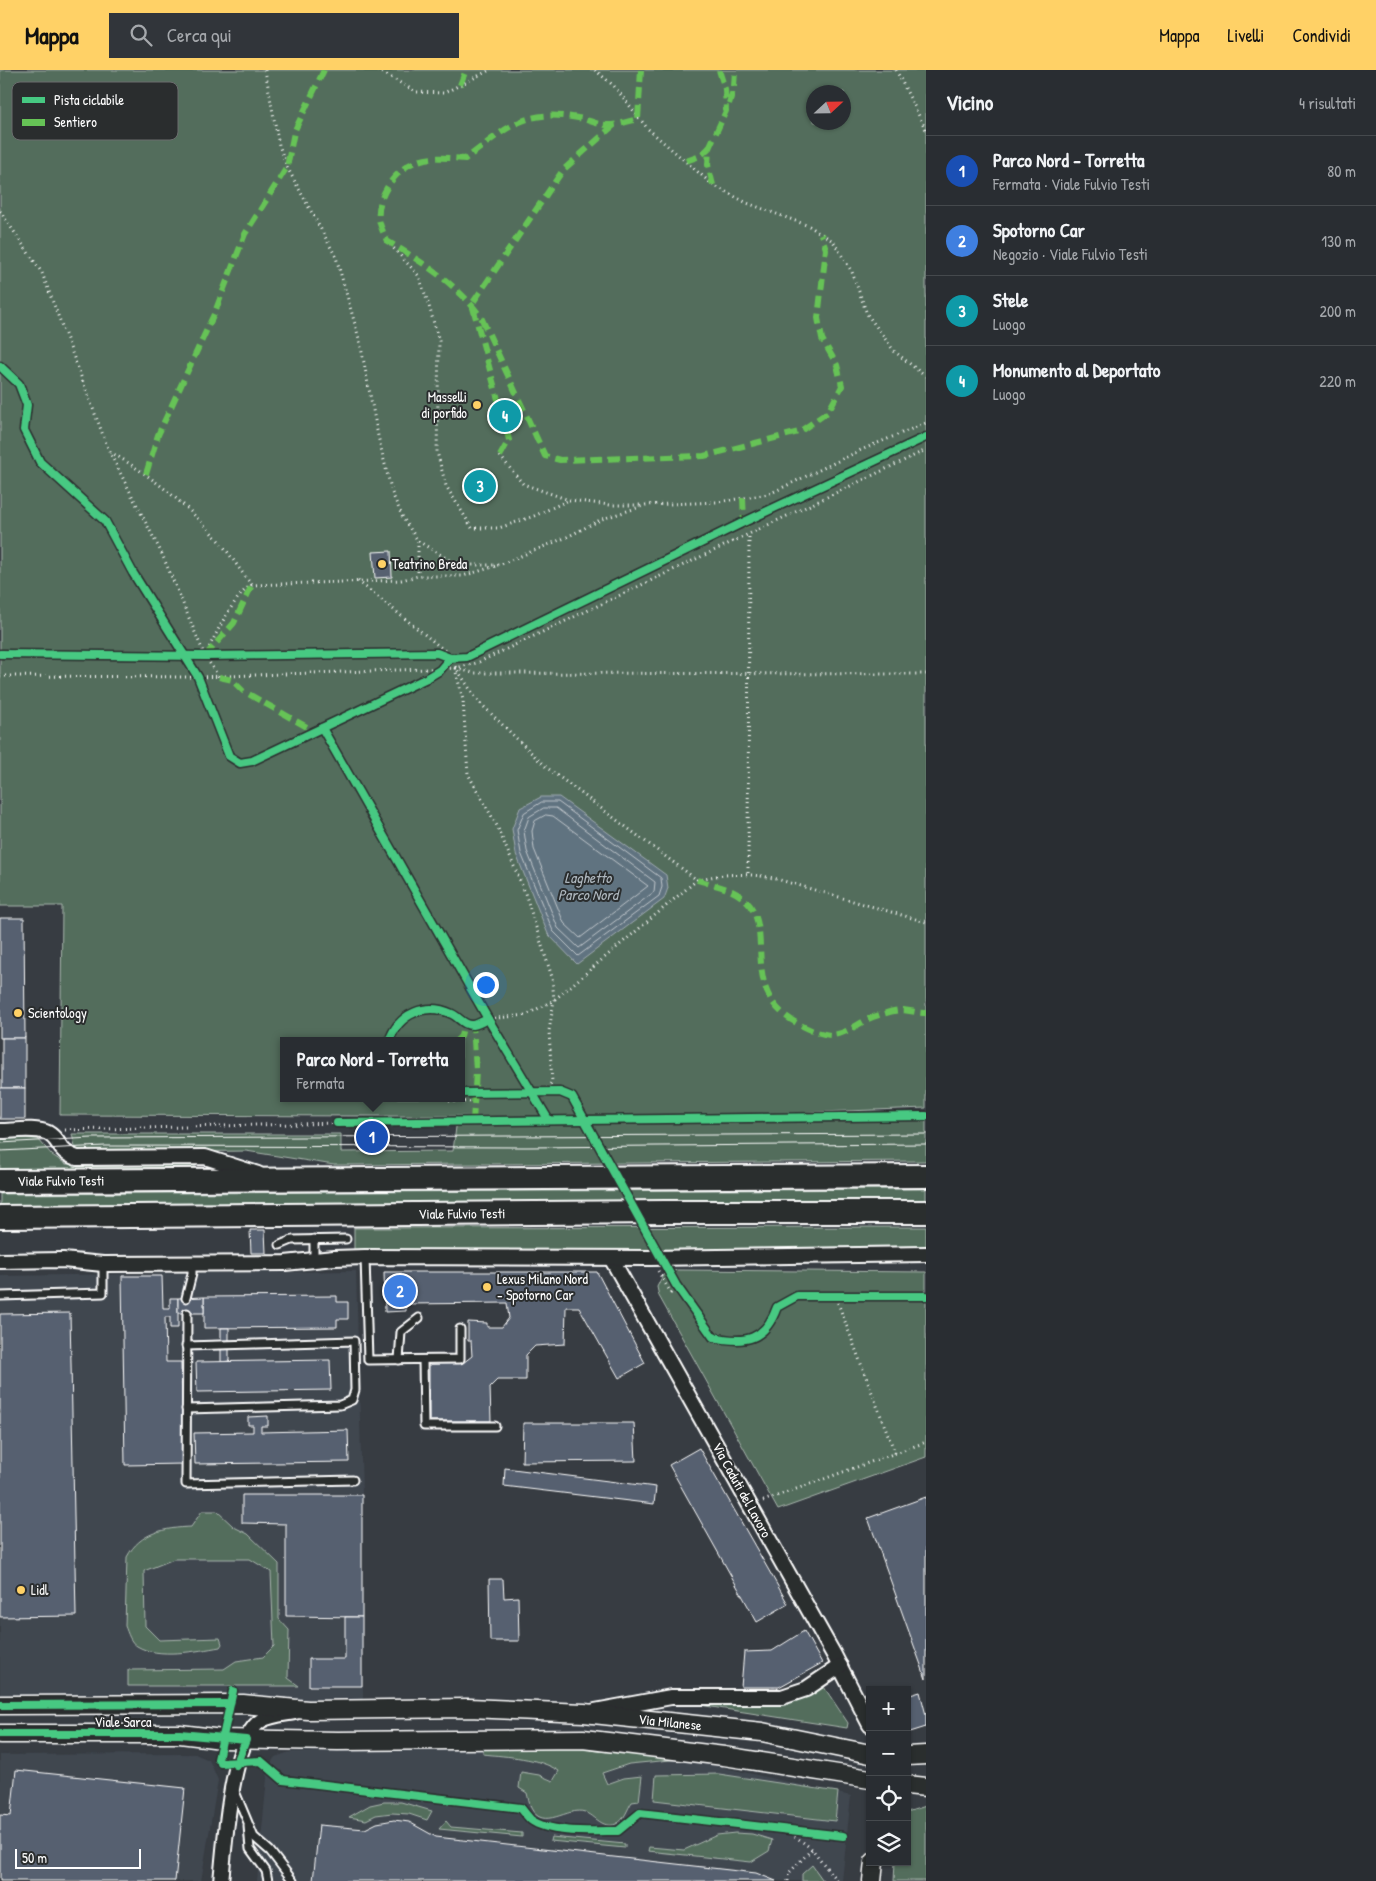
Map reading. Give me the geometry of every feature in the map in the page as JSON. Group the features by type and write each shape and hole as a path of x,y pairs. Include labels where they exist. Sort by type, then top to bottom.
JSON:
{"main road":[{"name":"Viale Fulvio Testi","path":"0,1181 926,1176"},
{"name":"Viale Fulvio Testi","path":"0,1217 926,1212"}],"street":[{"path":"0,1131 40,1130"},
{"name":"Viale Fulvio Testi","path":"40,1130 53,1137 63,1152 77,1158 205,1157 273,1179"},
{"path":"0,1261 63,1260 103,1264 286,1263 365,1257 650,1258 926,1254"},
{"name":"Via Caduti del Lavoro","path":"611,1258 752,1507 866,1716"},
{"path":"584,1713 671,1697 782,1697 806,1689 840,1666"},
{"name":"Viale Sarca","path":"0,1705 243,1704 308,1710 469,1708"},
{"name":"Via Milanese","path":"469,1708 584,1713 762,1732 866,1753"},
{"path":"221,1881 236,1765 246,1740 253,1727 262,1720 308,1710"},
{"name":"Viale Sarca","path":"0,1734 180,1734 246,1740 338,1741 484,1738"},
{"name":"Via Milanese","path":"484,1738 559,1738 613,1742 724,1756 866,1778"},
{"path":"911,1756 926,1755"},
{"path":"911,1785 926,1787"}],"lane":[{"path":"314,1239 314,1260"},
{"path":"280,1245 292,1240 346,1239"},
{"path":"365,1257 368,1360 460,1359 460,1329"},
{"path":"186,1298 192,1274 192,1263"},
{"path":"0,1296 103,1293 103,1264"},
{"path":"186,1313 186,1484 353,1480"},
{"path":"399,1360 401,1332 419,1318"},
{"path":"186,1346 354,1341 355,1390 352,1400 340,1405 186,1409"},
{"path":"423,1360 424,1426 495,1426"},
{"path":"233,1787 254,1837 270,1851 293,1881"},
{"path":"247,1821 250,1849 266,1871 268,1881"}],"path":[{"path":"265,70 279,145 287,167 336,257 360,342 378,436 392,493 403,518 418,541 451,562 468,565 499,566"},
{"path":"378,70 416,92 444,93 490,70"},
{"path":"595,70 614,86 648,128 714,185 747,203 809,226 833,241 852,272 867,314 894,351 926,377"},
{"path":"896,70 926,130"},
{"path":"0,211 42,273 109,451 162,554 202,656 220,677"},
{"path":"387,241 419,276 429,306 439,341 437,452 446,486 472,528 499,528 534,516 569,500"},
{"path":"500,456 523,484 569,500 610,505 718,502 769,494 861,450 926,423"},
{"path":"0,676 195,674 220,677 440,670 477,663 926,450"},
{"path":"109,451 139,468 176,497 219,540 252,585"},
{"path":"202,656 244,590 252,585 402,580 418,576 463,576 499,566 568,537 602,519 646,505"},
{"path":"748,874 749,533"},
{"path":"418,541 418,576"},
{"path":"358,581 444,650 478,701 546,767 697,880"},
{"path":"436,653 450,658 458,657"},
{"path":"202,656 215,656"},
{"path":"428,678 440,670 450,658"},
{"path":"455,668 473,673 926,674"},
{"path":"455,668 462,700 468,774 497,826 524,890 552,976 554,1000 549,1031 552,1082 545,1091 540,1110"},
{"path":"195,674 201,686"},
{"path":"392,1037 401,1020 418,1010 442,1010 456,1016 464,1023 473,1025 488,1019 526,1015 554,1000 697,880 711,876 748,874 773,878 926,922"},
{"path":"465,1093 560,1092 572,1097 676,1285 713,1337 735,1342 749,1340 772,1322 777,1308 797,1296 818,1295 836,1298 926,1296"},
{"path":"465,1102 474,1102"},
{"path":"577,1119 597,1119"},
{"path":"40,1130 341,1122"},
{"path":"650,1258 671,1294 679,1290"},
{"path":"836,1298 895,1453"},
{"path":"752,1507 771,1498 926,1442"},
{"path":"778,1829 806,1832"},
{"path":"787,1830 812,1849 837,1881"},
{"path":"788,1881 788,1874 812,1849"}],"shaded area":[{"path":"356,1271 362,1495 363,1699 0,1703 0,1276"},
{"path":"579,1747 689,1760 851,1796 842,1881 257,1881 268,1768 275,1757 290,1752"},
{"path":"195,1754 209,1760 218,1780 201,1881 0,1881 0,1755"}],"green space":[{"path":"0,70 926,70 926,1108 687,1117 60,1115 62,906 0,906"},
{"path":"926,1120 926,1161 334,1165 246,1151 82,1153 76,1151 72,1134 341,1134 341,1152 453,1151 456,1127 464,1122"},
{"path":"0,1137 38,1139 52,1155 66,1164 195,1163 195,1168 0,1169"},
{"path":"926,1189 926,1200 0,1206 0,1194"},
{"path":"926,1227 926,1248 354,1251 354,1228"},
{"path":"677,1270 926,1272 926,1457 778,1510 659,1296 657,1287 663,1275"},
{"path":"202,1511 217,1511 234,1527 248,1534 279,1564 279,1619 289,1630 288,1678 299,1686 128,1686 128,1670 224,1669 236,1661 263,1657 274,1646 271,1572 250,1559 174,1559 144,1571 145,1626 159,1640 220,1638 222,1644 220,1647 178,1653 156,1652 137,1646 130,1637 125,1626 127,1557 139,1542 154,1533 163,1530 191,1527"},
{"path":"824,1687 848,1723 847,1728 699,1705 699,1703 798,1699"},
{"path":"483,1749 579,1749 681,1759 629,1764 602,1773 607,1784 624,1778 642,1776 639,1801 632,1802 622,1820 616,1824 607,1825 585,1812 578,1811 549,1818 542,1818 536,1815 531,1808 527,1793 519,1788 521,1772 539,1775 553,1781 559,1771 532,1760 483,1754"},
{"path":"719,1774 838,1792 835,1821 654,1800 656,1775"},
{"path":"384,1802 401,1802 432,1811 427,1820 409,1814 392,1813 376,1815 366,1820 349,1817 370,1805"},
{"path":"926,1806 926,1881 894,1881 895,1866 911,1866 911,1811"},
{"path":"446,1821 451,1827 522,1833 522,1837 439,1829"},
{"path":"752,1834 772,1840 769,1851 751,1862 648,1851 649,1847 684,1850 717,1835"},
{"path":"551,1837 625,1844 625,1848 550,1841"},
{"path":"812,1865 824,1881 802,1881 802,1874"}],"water":[{"name":"Laghetto Parco Nord","path":"541,797 559,797 666,875 668,888 664,899 577,964 548,934 516,854 512,829 520,808"}],"building":[{"name":"Teatrino Breda","path":"391,551 392,577 375,578 373,552"},
{"path":"0,918 24,918 25,1038 0,1038"},
{"path":"2,1038 25,1038 25,1088 2,1088"},
{"path":"0,1088 25,1088 25,1119 0,1119"},
{"path":"250,1230 265,1230 266,1253 251,1253"},
{"path":"384,1272 597,1272 645,1363 619,1378 579,1307 566,1307 565,1344 535,1346 526,1355 526,1380 497,1380 490,1387 491,1421 429,1421 429,1363 463,1363 472,1356 471,1341 468,1341 468,1322 487,1323 487,1327 502,1327 509,1318 507,1303 406,1304 406,1311 385,1312"},
{"path":"122,1276 162,1276 163,1308 170,1308 170,1298 178,1298 178,1328 170,1328 170,1317 165,1317 166,1362 181,1362 183,1464 125,1465"},
{"path":"337,1296 337,1302 348,1302 348,1319 337,1319 337,1327 204,1328 204,1297"},
{"path":"204,1297 204,1313 178,1313 178,1298"},
{"path":"70,1313 76,1616 0,1617 0,1314"},
{"path":"221,1328 229,1328 229,1361 221,1362"},
{"path":"330,1360 331,1390 197,1392 196,1362"},
{"path":"268,1416 268,1426 261,1426 261,1432 348,1430 349,1462 195,1464 194,1433 253,1432 253,1425 248,1425 248,1417"},
{"path":"523,1423 634,1423 636,1461 522,1462"},
{"path":"699,1448 788,1604 757,1622 669,1465"},
{"path":"505,1468 656,1487 654,1504 504,1486"},
{"path":"242,1495 362,1495 362,1617 286,1616 286,1524 242,1523"},
{"path":"926,1497 926,1679 868,1518"},
{"path":"489,1579 503,1579 504,1598 518,1597 519,1641 490,1641"},
{"path":"345,1617 362,1617 362,1686 309,1686 309,1659 345,1659"},
{"path":"804,1631 822,1663 779,1687 741,1687 744,1652 772,1651"},
{"path":"920,1692 926,1715 926,1727 911,1732 911,1731 911,1695"},
{"path":"16,1770 185,1788 175,1881 0,1881 0,1815 11,1816"},
{"path":"394,1820 409,1822 436,1837 756,1873 776,1881 313,1881 319,1825 365,1829 377,1823"}],"tram line":[{"path":"0,1143 92,1138 926,1134"},
{"path":"0,1151 105,1146 526,1147 926,1144"}],"marked path":[{"path":"146,474 158,435 215,312 245,234 287,167 294,132 324,70"},
{"path":"460,85 466,70"},
{"path":"641,70 638,119 610,125 559,116 543,116 529,119 504,130 465,159 429,158 410,164 396,176 384,192 381,201 379,219 387,241 438,274 461,294 481,317 545,456 560,460 704,456 799,432 828,412 842,386 837,365 822,339 818,318 826,249 821,234"},
{"path":"713,185 708,165 709,148 726,111 725,89 719,70"},
{"path":"729,104 734,87 735,70"},
{"path":"500,456 509,440 472,304 563,170 614,125"},
{"path":"686,161 700,156 709,148"},
{"path":"743,498 744,522 749,533"},
{"path":"205,656 234,623 252,585"},
{"path":"219,677 232,680 243,691 314,731"},
{"path":"697,880 729,890 746,901 754,913 758,928 763,977 768,994 778,1009 803,1027 832,1035 892,1011 903,1010 926,1013"},
{"path":"460,1037 464,1023"},
{"path":"473,1025 476,1071 473,1122"}],"cycle path":[{"path":"0,366 19,384 27,405 24,430 40,462 105,521 133,573 198,677 229,756 240,763 252,761 427,678 440,670 450,658"},
{"path":"0,654 205,656 437,653 450,658 467,657 744,522 926,437"},
{"path":"322,728 488,1019 548,1119"},
{"path":"391,1037 399,1023 406,1017 414,1012 423,1010 433,1009 452,1014 470,1025 488,1019"},
{"path":"465,1093 560,1092 572,1097 676,1285 713,1337 735,1340 744,1340 752,1337 766,1327 777,1307 797,1296 926,1296"},
{"path":"337,1123 926,1116"},
{"path":"218,1759 233,1691"},
{"path":"0,1705 226,1704"},
{"path":"0,1734 180,1734 246,1740 236,1765"},
{"path":"221,1763 261,1761 283,1780 521,1808 531,1820 549,1828 561,1830 618,1831 640,1813 843,1836"}],"place":[{"name":"Masselli di porfido","path":"477,405"},
{"name":"Monumento al Deportato","path":"505,416"},
{"name":"Stele","path":"480,486"},
{"name":"Teatrino Breda","path":"382,564"},
{"name":"Scientology","path":"18,1013"},
{"name":"Parco Nord - Torretta","path":"372,1137"},
{"name":"Lexus Milano Nord - Spotorno Car","path":"487,1287"},
{"name":"Spotorno Car","path":"400,1291"},
{"name":"Lidl","path":"21,1590"}]}
